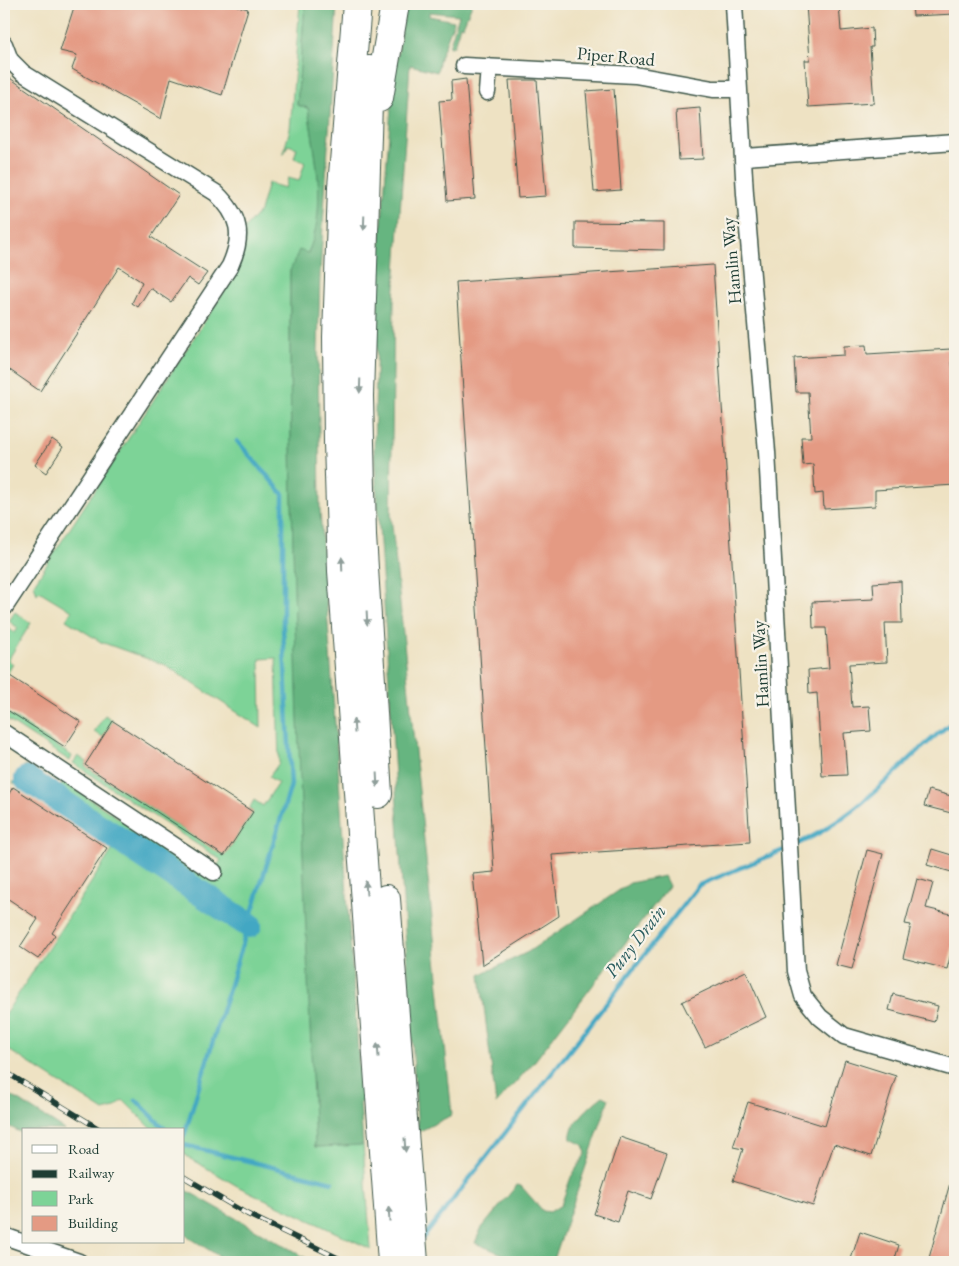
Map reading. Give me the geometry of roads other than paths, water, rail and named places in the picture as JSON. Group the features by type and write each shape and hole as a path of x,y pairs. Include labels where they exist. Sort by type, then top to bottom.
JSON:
{"highway":[{"path":"357,4 342,187 337,337 341,552 392,1097 414,1262"},
{"path":"348,116 368,31 372,4"},
{"path":"366,175 395,4"},
{"path":"368,31 360,396 362,536 380,824 392,1097 392,1262"}],"street":[{"name":"Hamlin Way","path":"734,4 767,452 796,972 804,996 820,1017 844,1036 955,1068"},
{"path":"4,44 10,60 23,73 216,193 229,206 236,219 238,234 237,250 230,266 4,608"},
{"name":"Piper Road","path":"464,66 635,75 713,89 739,89"},
{"path":"487,92 489,67"},
{"path":"744,157 955,142"},
{"path":"4,733 214,872"},
{"path":"4,1236 22,1242"},
{"path":"27,1244 80,1262"}],"waterway":[{"path":"185,1133 291,785 283,628 283,494 237,441"},
{"name":"Puny Drain","path":"793,846 818,834 840,820 955,720"},
{"path":"27,779 249,925"},
{"name":"Puny Drain","path":"423,1238 699,885 786,849"},
{"path":"136,1100 164,1128"},
{"path":"185,1145 332,1182"}],"railway":[{"path":"4,1071 98,1128"},
{"path":"185,1178 247,1214 346,1262"}]}
